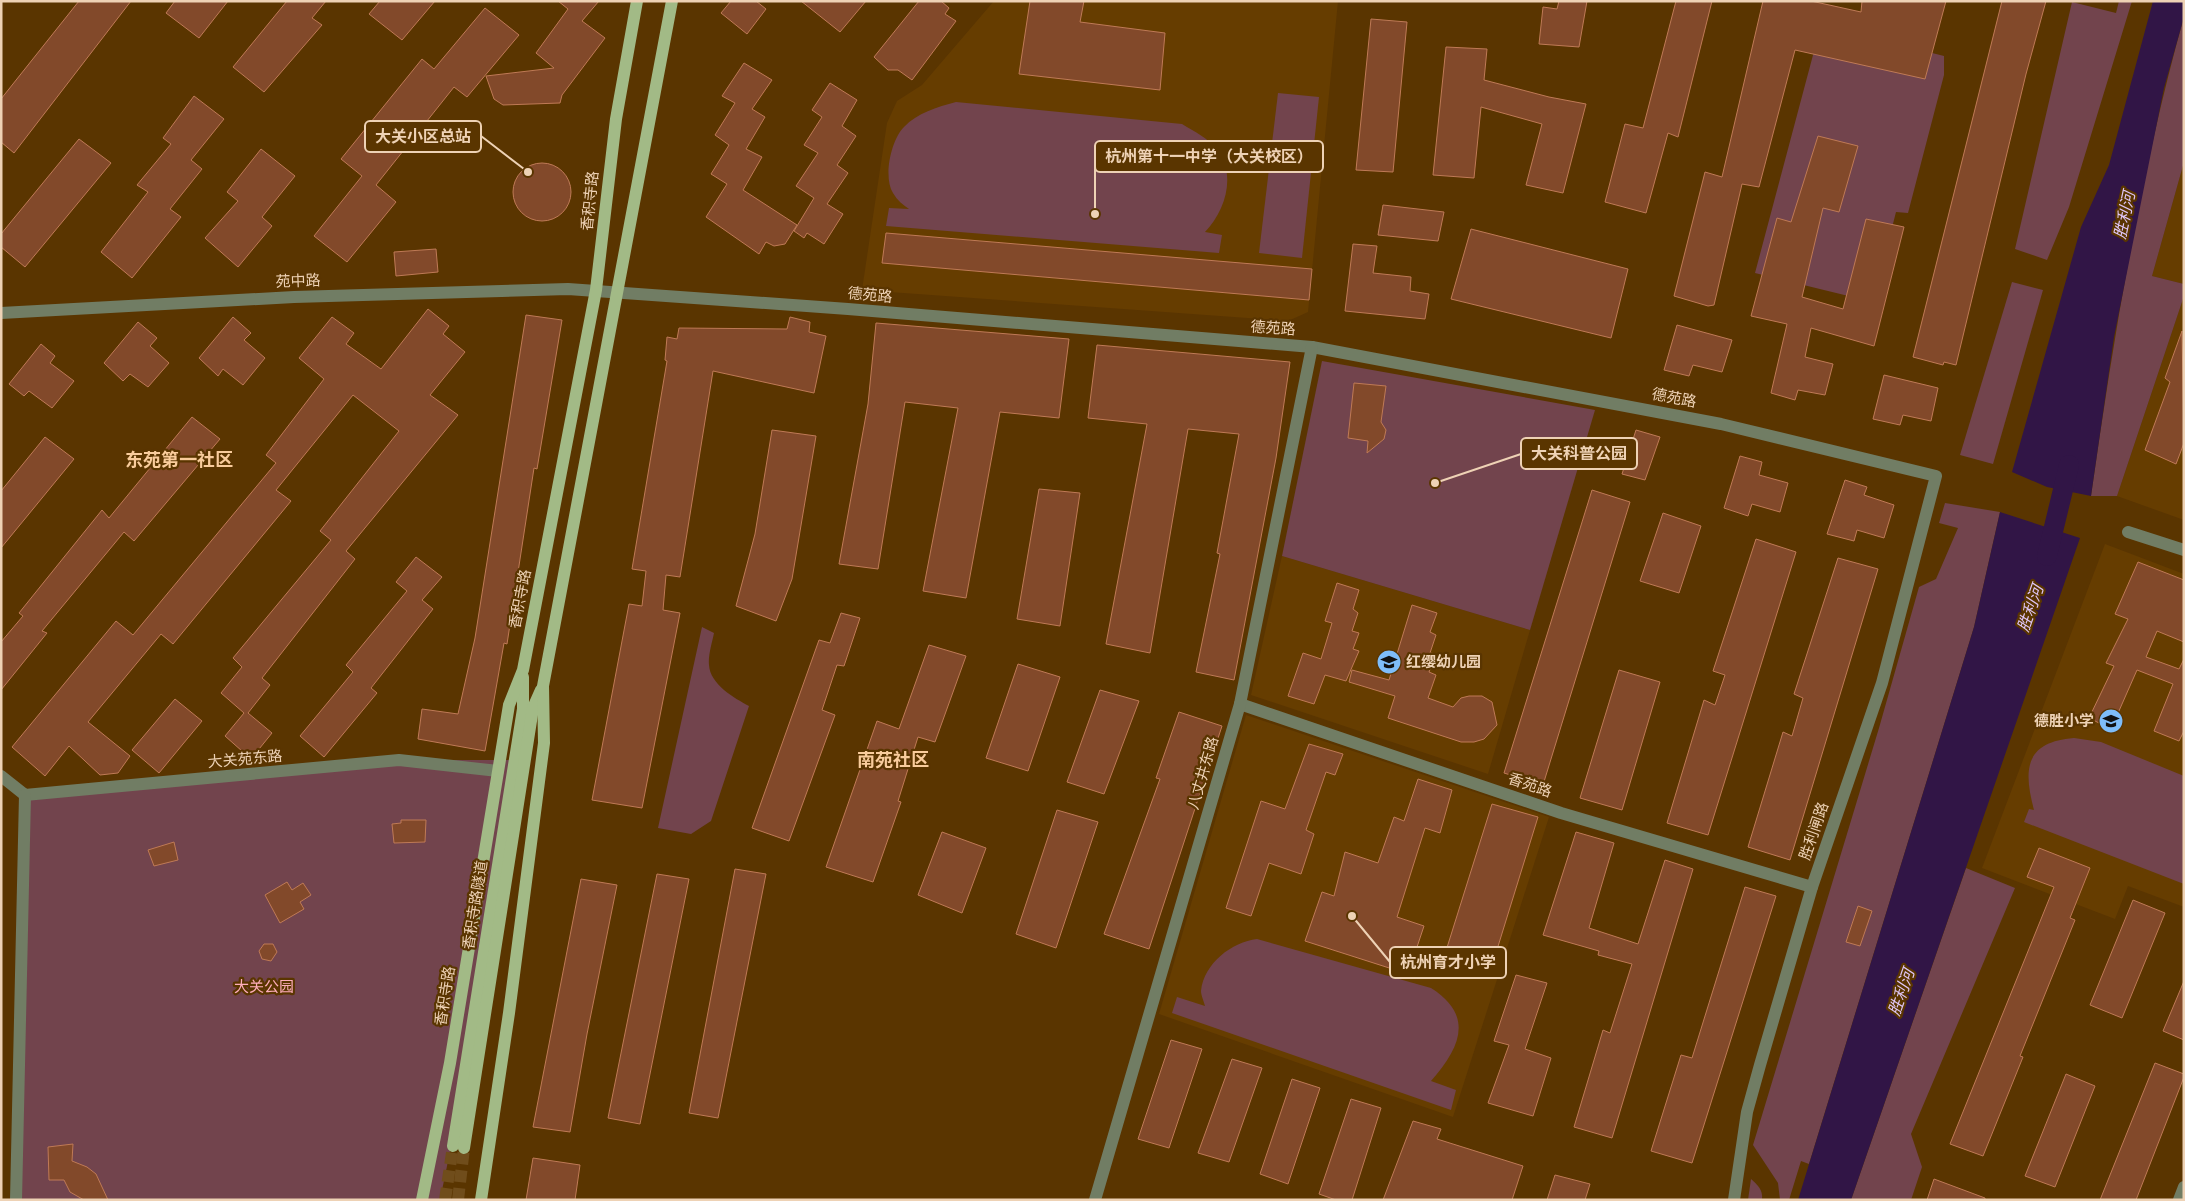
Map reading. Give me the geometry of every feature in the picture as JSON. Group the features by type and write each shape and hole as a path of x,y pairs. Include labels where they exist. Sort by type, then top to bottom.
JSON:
{"main road":[{"name":"香积寺路","path":"422,1200 450,1063 509,705 524,670 596,290 616,119 637,1"},
{"path":"481,1200 509,1013 544,743 543,686 616,292 659,80 672,1"},
{"name":"香积寺路隧道","path":"524,670 523,709 458,1147 533,708 543,686"}],"street":[{"name":"苑中路","path":"1,313 304,297 568,289 596,290"},
{"name":"德苑路","path":"596,290 1312,347 1721,424 1936,476"},
{"name":"八丈井东路","path":"1095,1200 1240,704 1312,347"},
{"name":"胜利闸路","path":"1734,1200 1748,1112 1812,886 1882,683 1936,476"},
{"path":"2128,532 2184,550"},
{"name":"香苑路","path":"1240,704 1560,813 1812,886"},
{"name":"大关苑东路","path":"25,796 399,760 498,771"},
{"path":"1,776 25,796 16,1200"},
{"path":"2179,1200 2184,1187"}],"shaded area":[{"path":"994,1 1338,1 1308,312 1288,321 862,290 887,123 897,101 922,85"},
{"path":"2184,162 2184,284 2152,276"},
{"path":"2184,296 2184,520 2117,496"},
{"name":"德胜小学","path":"2105,544 2184,574 2184,907 2128,886 2115,919 1982,868"},
{"name":"红缨幼儿园","path":"1282,556 1530,630 1488,774 1251,695"},
{"path":"1246,715 1549,817 1453,1117 1159,1014"}],"green space":[{"path":"2119,1 2132,1 2069,207 2047,260 2015,249 2072,2 2116,13"},
{"path":"2184,17 2184,162 2152,276 2184,284 2184,296 2117,496 2091,496 2109,375 2141,195 2168,76"},
{"path":"1821,25 1944,56 1944,75 1908,213 1896,212 1873,302 1755,273"},
{"path":"1278,93 1319,97 1302,258 1259,253"},
{"path":"956,102 1182,124 1210,142 1223,160 1226,170 1226,192 1223,203 1218,214 1205,232 1222,235 1219,253 886,226 889,208 909,209 895,196 890,186 890,159 899,133 909,122 921,114"},
{"path":"2012,282 2043,290 1993,464 1960,455"},
{"path":"1322,361 1595,410 1530,630 1282,556"},
{"path":"1945,503 2000,512 1974,627 1809,1164 1801,1161 1789,1200 1780,1200 1778,1183 1753,1145 1879,728 1919,587 1936,579 1958,528 1939,523"},
{"path":"702,627 714,633 709,661 710,672 724,690 749,706 711,821 691,834 658,828"},
{"path":"2074,738 2101,742 2184,776 2184,884 2024,822 2029,809 2034,810 2029,782 2029,770 2032,760 2037,752 2046,745"},
{"name":"大关公园","path":"399,760 525,760 467,1069 440,1200 16,1200 25,795"},
{"path":"1966,868 2015,888 1911,1134 1922,1167 1911,1200 1851,1200"},
{"path":"1257,939 1431,988 1445,999 1454,1010 1458,1021 1458,1033 1449,1056 1431,1081 1456,1090 1451,1110 1172,1013 1177,997 1205,1006 1201,991 1203,981 1213,963 1238,944"},
{"path":"1751,1179 1760,1188 1762,1200 1748,1200"}],"water":[{"path":"2153,1 2184,1 2184,17 2164,88 2114,337 2091,496 2047,487 2012,472 2081,227 2109,165"},
{"path":"2000,512 2080,538 1851,1200 1798,1200 1974,627"}],"building":[{"path":"79,1 131,1 14,153 1,142 1,99"},
{"path":"175,1 228,1 199,38 166,13"},
{"path":"287,1 326,1 312,18 322,25 264,92 233,67"},
{"path":"380,1 435,1 402,40 369,14"},
{"path":"558,1 599,1 582,21 605,38 562,95 560,103 503,105 494,99 486,76 554,68 536,53 568,9"},
{"path":"731,1 756,1 766,9 747,34 721,13"},
{"path":"801,1 866,1 840,32"},
{"path":"919,1 941,1 949,8 945,14 956,21 912,80 898,70 888,70 874,57"},
{"path":"1030,1 1084,1 1080,22 1165,33 1160,90 1019,74"},
{"path":"1559,1 1587,1 1579,47 1539,44 1543,7 1557,9"},
{"path":"1676,1 1712,1 1678,137 1668,133 1646,213 1605,202 1625,124 1643,128"},
{"path":"1763,1 1811,1 1861,12 1862,1 1946,1 1925,79 1795,50 1759,187 1742,184 1714,305 1708,306 1674,296 1705,172 1722,177"},
{"path":"2002,1 2046,1 2026,74 1956,365 1944,362 1943,365 1913,357"},
{"path":"485,8 519,35 467,97 454,87 376,185 396,202 347,262 314,236 362,176 341,159 422,59 434,69"},
{"path":"1371,19 1407,22 1393,172 1356,170"},
{"path":"1446,47 1487,49 1484,80 1549,97 1586,104 1563,193 1526,185 1542,124 1481,107 1474,178 1433,175"},
{"path":"744,63 772,80 752,109 765,117 746,149 762,157 743,190 797,225 785,244 774,246 766,242 759,254 706,217 727,184 711,174 729,145 715,135 735,103 722,96"},
{"path":"830,83 857,100 842,126 856,136 837,165 848,173 827,204 843,214 824,244 807,233 804,238 794,231 814,198 796,186 818,153 804,145 822,117 812,110"},
{"path":"194,96 224,119 191,160 202,169 170,209 181,217 132,278 101,252 148,192 137,185 171,144 163,138"},
{"path":"1818,136 1858,146 1839,212 1823,208 1802,297 1843,309 1866,219 1904,227 1874,346 1811,328 1805,357 1833,364 1825,395 1798,390 1795,400 1771,393 1787,324 1751,316 1777,218 1791,222"},
{"path":"79,139 111,163 25,267 1,247 1,234"},
{"path":"261,149 295,176 262,217 272,226 238,267 205,238 238,201 227,192"},
{"path":"536,163 548,163 563,171 571,186 571,198 563,213 548,221 536,221 521,213 513,198 513,186 521,171"},
{"path":"1383,205 1444,212 1438,241 1378,235"},
{"path":"1471,229 1628,269 1611,338 1451,299"},
{"path":"886,233 1312,269 1309,300 882,263"},
{"path":"1353,244 1377,246 1373,273 1411,277 1410,291 1429,294 1425,319 1345,311"},
{"path":"436,249 438,272 396,276 394,252"},
{"path":"428,309 449,326 443,334 465,352 430,395 458,415 346,551 355,559 262,678 270,685 248,713 272,733 251,759 225,736 244,713 221,693 242,667 233,658 331,540 320,531 399,431 353,395 276,490 291,501 173,644 161,634 88,722 130,756 118,773 100,775 69,746 45,776 12,747 116,621 133,635 276,463 266,455 324,379 299,358 332,317 354,333 346,344 381,369"},
{"path":"526,315 562,320 537,469 534,468 507,644 504,643 485,751 418,739 422,709 458,714 475,638"},
{"path":"233,317 251,333 244,340 265,358 243,385 223,369 218,376 199,358"},
{"path":"790,317 810,322 809,332 826,336 814,393 713,371 680,577 666,575 663,610 680,613 642,808 592,800 629,604 642,606 646,571 632,569 667,361 665,360 667,337 677,339 679,328 787,329"},
{"path":"138,322 157,338 150,346 169,363 148,387 130,374 123,381 104,363"},
{"path":"876,323 1069,339 1059,418 1000,412 966,598 923,591 958,408 905,402 878,569 839,564 868,404"},
{"path":"1677,325 1732,340 1722,372 1693,365 1689,376 1664,370"},
{"path":"2182,331 2184,443 2176,464 2145,450 2170,382 2165,378"},
{"path":"41,344 55,356 50,363 74,381 52,408 29,391 24,396 9,384"},
{"path":"1097,345 1290,362 1276,458 1234,680 1196,672 1220,554 1217,553 1239,434 1188,429 1150,653 1106,644 1147,424 1088,418"},
{"path":"1884,375 1938,388 1931,421 1903,415 1900,425 1873,419"},
{"path":"1354,383 1386,386 1381,422 1386,430 1384,439 1367,453 1368,441 1348,438"},
{"path":"192,417 220,439 134,541 124,532 42,631 47,633 1,690 1,642 23,616 19,613 102,510 109,518"},
{"path":"772,430 816,436 792,579 776,621 736,606 755,534"},
{"path":"1636,430 1660,437 1645,480 1622,474"},
{"path":"45,437 74,459 1,548 1,491"},
{"path":"1740,456 1762,462 1759,475 1788,483 1780,512 1752,504 1748,516 1724,508"},
{"path":"1845,480 1867,487 1864,495 1894,505 1884,538 1857,530 1854,541 1827,534"},
{"path":"1039,489 1080,493 1060,626 1017,619"},
{"path":"1592,490 1630,502 1543,785 1504,773"},
{"path":"1663,513 1701,526 1679,593 1640,581"},
{"path":"1756,539 1796,552 1708,835 1667,823 1704,700 1715,705 1725,675 1713,671"},
{"path":"416,557 442,577 422,600 433,609 371,688 377,693 324,757 300,736 353,672 346,665 407,591 396,582"},
{"path":"1838,558 1878,569 1790,860 1748,847 1783,732 1792,736 1803,698 1794,694"},
{"path":"2138,562 2184,580 2184,642 2157,631 2146,657 2179,669 2184,659 2184,731 2179,741 2154,731 2173,684 2137,670 2111,729 2089,718 2114,666 2106,663 2128,619 2115,614"},
{"path":"1337,583 1359,590 1353,609 1358,613 1352,631 1359,633 1353,649 1359,651 1346,681 1325,675 1314,704 1288,696 1303,653 1321,659 1332,623 1325,621"},
{"path":"1412,605 1437,613 1430,632 1436,635 1430,653 1436,654 1429,672 1436,675 1428,698 1453,707 1461,698 1469,696 1482,696 1492,702 1497,725 1484,739 1474,742 1461,742 1388,718 1395,696 1349,682 1352,670 1389,680"},
{"path":"841,613 860,618 844,666 837,665 822,710 835,715 789,841 752,828 819,640 830,643"},
{"path":"929,645 966,656 935,742 918,737 898,801 901,802 873,882 826,867 877,721 899,729"},
{"path":"1018,664 1060,677 1028,771 986,758"},
{"path":"1619,670 1660,682 1622,810 1580,798"},
{"path":"1100,690 1139,701 1104,794 1067,782"},
{"path":"175,699 202,721 159,773 132,750"},
{"path":"1179,712 1222,726 1149,949 1104,934 1160,779 1156,778"},
{"path":"1309,744 1343,754 1335,775 1326,772 1306,830 1314,834 1301,874 1269,863 1251,916 1226,908 1261,801 1285,809"},
{"path":"1418,779 1452,790 1440,833 1425,828 1397,917 1424,926 1408,974 1305,941 1322,892 1334,896 1345,852 1378,863 1394,817 1404,821"},
{"path":"1492,804 1538,817 1491,969 1445,954"},
{"path":"1057,810 1098,822 1056,948 1016,934"},
{"path":"401,820 426,820 425,842 394,843 392,824 401,823"},
{"path":"942,832 986,848 962,913 918,895"},
{"path":"1576,832 1614,843 1589,928 1638,944 1665,860 1693,869 1612,1138 1574,1127 1603,1030 1610,1033 1632,964 1598,955 1599,951 1543,935"},
{"path":"174,842 178,860 154,866 148,850"},
{"path":"2039,848 2090,868 2070,918 2075,920 2020,1056 2023,1057 1983,1156 1950,1144 2054,887 2027,877"},
{"path":"735,869 766,874 718,1118 689,1113"},
{"path":"657,874 689,879 640,1124 608,1118"},
{"path":"581,879 617,885 587,1034 570,1132 533,1127"},
{"path":"287,882 292,890 303,883 311,895 300,902 304,909 280,923 265,895"},
{"path":"1745,887 1776,896 1692,1163 1651,1151 1681,1055 1692,1058"},
{"path":"2133,900 2165,913 2122,1018 2090,1005"},
{"path":"1858,906 1872,911 1860,946 1846,942"},
{"path":"264,944 273,944 277,952 271,961 262,959 259,951"},
{"path":"1516,975 1547,983 1525,1049 1551,1058 1533,1116 1488,1103 1509,1045 1494,1041"},
{"path":"2184,981 2184,1040 2163,1031"},
{"path":"1171,1040 1202,1049 1169,1148 1138,1139"},
{"path":"1232,1059 1262,1068 1229,1162 1198,1153"},
{"path":"2155,1063 2184,1074 2184,1077 2136,1200 2100,1200"},
{"path":"2066,1074 2095,1086 2055,1187 2025,1176"},
{"path":"1292,1079 1320,1088 1288,1184 1260,1174"},
{"path":"1351,1099 1381,1108 1352,1200 1336,1200 1319,1194"},
{"path":"1413,1121 1441,1129 1437,1139 1523,1166 1512,1200 1383,1200"},
{"path":"73,1144 72,1161 87,1167 96,1174 108,1200 84,1200 70,1192 64,1180 49,1180 48,1147"},
{"path":"533,1158 580,1165 575,1200 526,1200"},
{"path":"1555,1175 1590,1184 1585,1200 1547,1200"},
{"path":"1934,1179 1985,1198 1985,1200 1927,1200"}],"waterway":[{"name":"胜利河","path":"2047,556 2069,465"}],"tunnel":[{"path":"445,1200 453,1146"},
{"path":"458,1200 464,1148"}],"place":[{"name":"大关小区总站","path":"528,172"},
{"name":"杭州第十一中学（大关校区）","path":"1095,214"},
{"name":"大关科普公园","path":"1435,483"},
{"name":"红缨幼儿园","path":"1389,662"},
{"name":"德胜小学","path":"2111,721"},
{"name":"杭州育才小学","path":"1352,916"}],"district":[{"name":"东苑第一社区","path":"179,460"},
{"name":"南苑社区","path":"893,760"}]}
